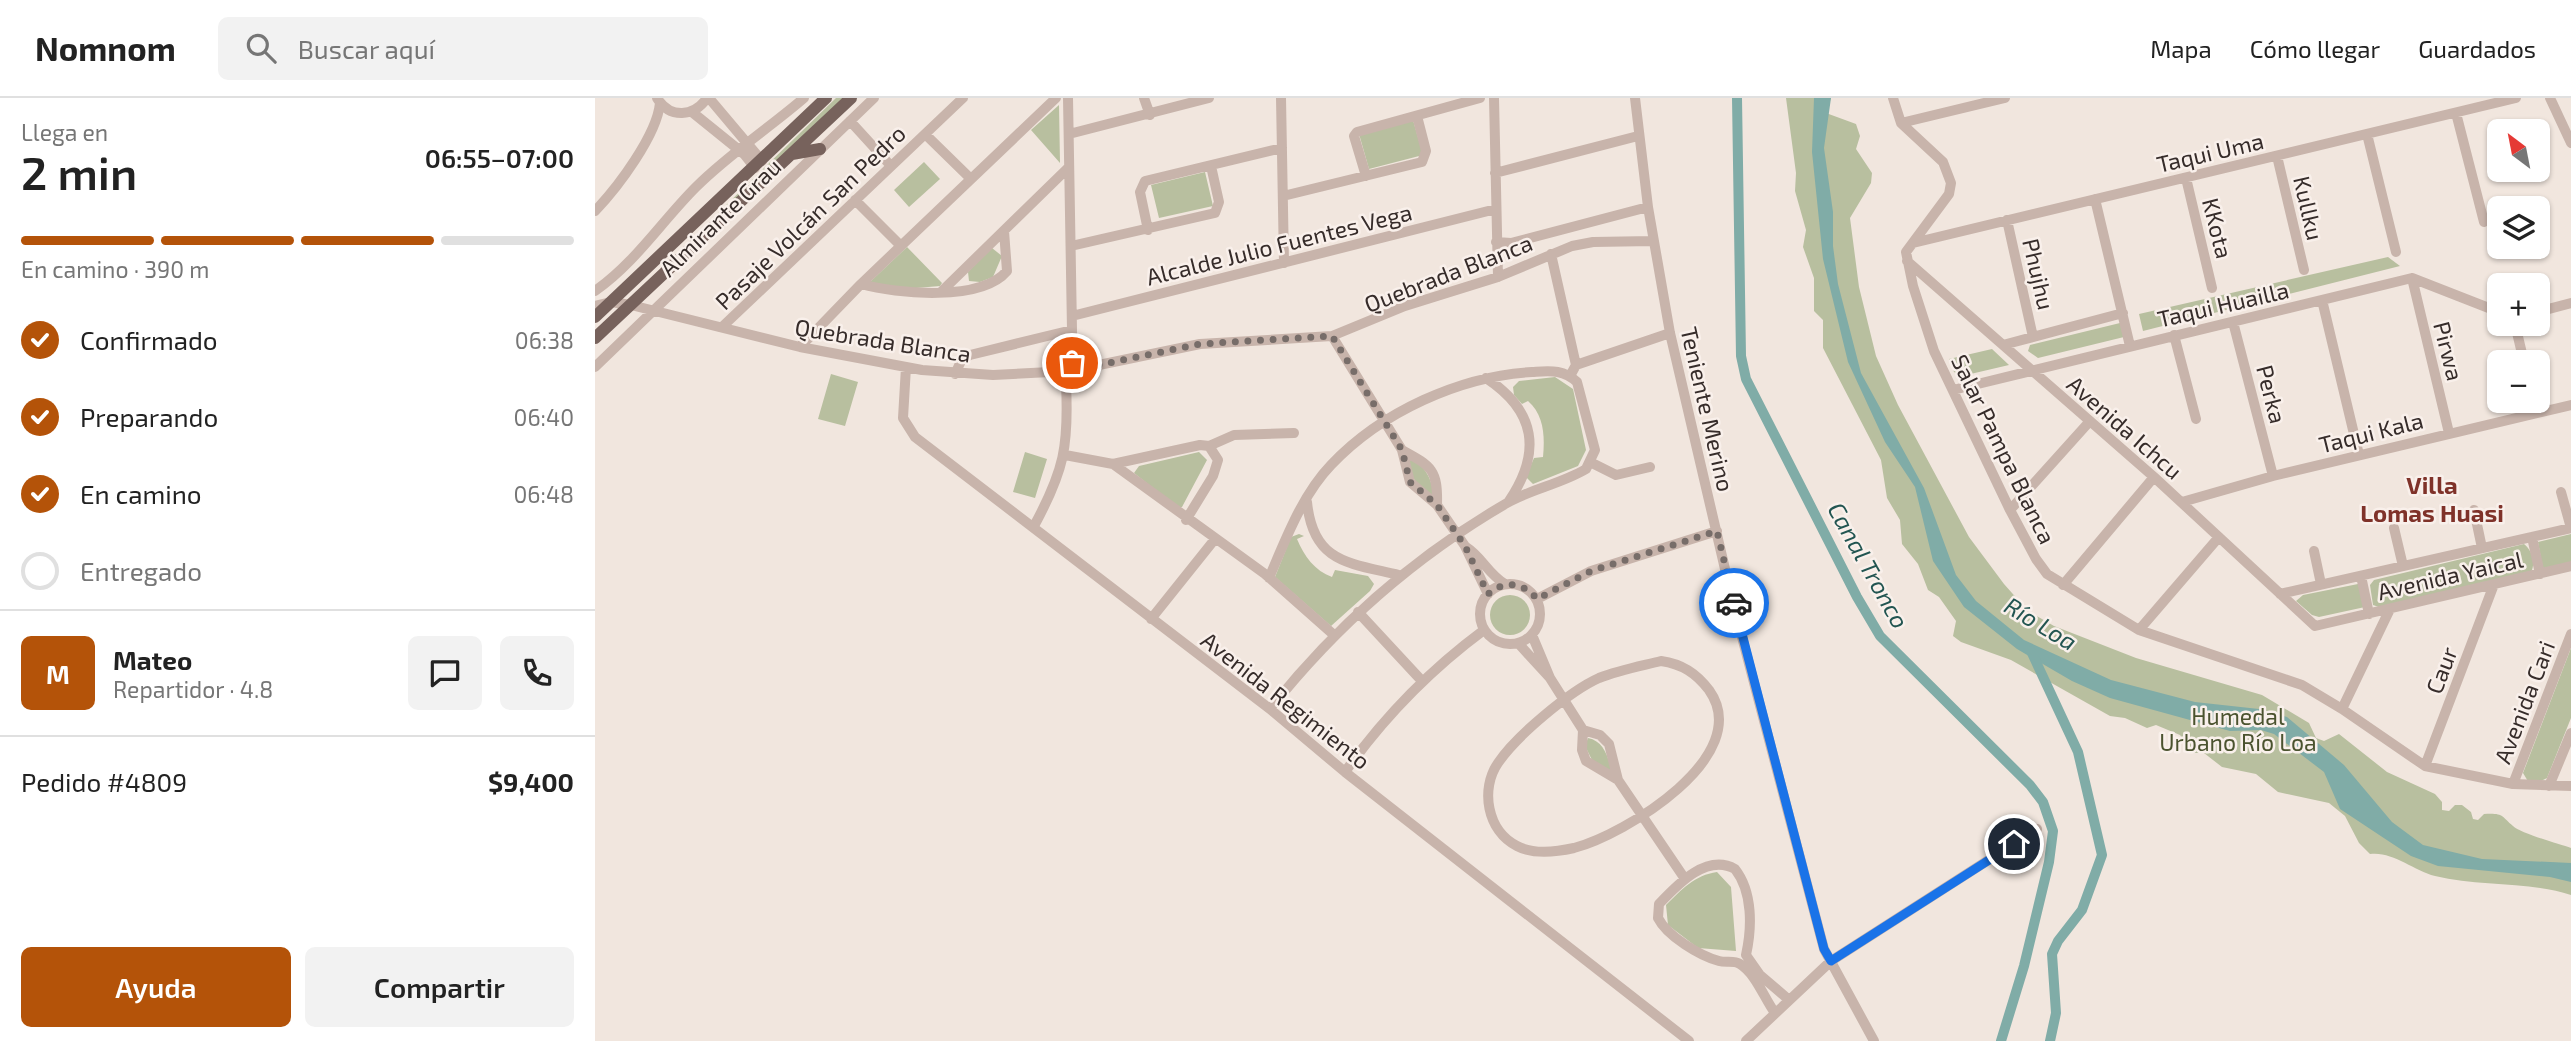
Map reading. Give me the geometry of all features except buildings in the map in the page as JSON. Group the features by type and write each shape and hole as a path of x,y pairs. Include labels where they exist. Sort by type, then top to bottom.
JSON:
{"main road":[{"name":"Almirante Grau","path":"595,317 826,98"},
{"name":"Almirante Grau","path":"595,338 851,98"},
{"path":"792,154 820,149"}],"street":[{"path":"692,112 708,98 741,147"},
{"path":"595,291 632,262 693,190 741,147 804,98"},
{"name":"Almirante Grau","path":"595,367 874,98"},
{"name":"Pasaje Volcán San Pedro","path":"722,327 963,98"},
{"path":"800,347 861,284 1056,98"},
{"path":"1034,526 1055,488 1065,455 1069,416 1066,381 1070,371 1072,316 1068,98"},
{"path":"1144,98 1150,115"},
{"path":"1282,98 1284,263"},
{"path":"1366,176 1355,136 1357,132 1480,98"},
{"path":"1494,98 1498,277"},
{"name":"Teniente Merino","path":"1635,98 1647,207 1670,332 1717,531 1824,949 1874,1041"},
{"path":"1892,98 1901,123 1940,157 1950,177 1949,194 1906,252 1906,260"},
{"path":"1901,123 2004,98"},
{"name":"Taqui Uma","path":"1913,243 2516,98"},
{"path":"2550,98 2571,143"},
{"path":"658,100 673,112"},
{"path":"655,125 658,100"},
{"path":"1069,134 1207,100"},
{"path":"595,211 614,189 655,125 673,112 692,112 699,115 741,147 758,165"},
{"path":"2456,113 2484,222"},
{"path":"1283,196 1422,162 1426,157 1416,116"},
{"path":"850,121 891,166"},
{"name":"Pasaje Volcán San Pedro","path":"925,134 971,179"},
{"path":"2367,134 2396,252"},
{"path":"1495,173 1638,136"},
{"path":"1148,230 1140,192 1145,181 1282,148"},
{"name":"Kullku","path":"2277,156 2304,270"},
{"path":"1071,246 1215,213 1219,202 1211,166"},
{"path":"942,291 1069,167"},
{"name":"KKota","path":"2186,178 2212,288"},
{"path":"2095,199 2130,346"},
{"path":"855,200 901,246"},
{"path":"1496,242 1511,243 1647,207"},
{"name":"Alcalde Julio Fuentes Vega","path":"1072,316 1496,209"},
{"name":"Phujhu","path":"2007,220 2033,337"},
{"path":"861,284 893,293 964,290 999,281 1007,271 1004,231"},
{"name":"Quebrada Blanca","path":"595,306 611,302 631,305 800,347 955,374 1070,371 1200,344 1332,336 1405,306 1498,277 1551,254 1593,242 1653,242"},
{"path":"1551,254 1576,365 1570,376"},
{"name":"Avenida Ichcu","path":"1906,260 2182,502 2315,626"},
{"name":"Salar Pampa Blanca","path":"1906,260 1934,351 2010,510 2047,574 2139,630 2302,685 2425,766 2513,784 2571,786"},
{"path":"2411,278 2487,307"},
{"name":"Taqui Huailla","path":"1953,390 2411,278"},
{"name":"Pirwa","path":"2411,278 2449,433"},
{"path":"2322,300 2359,455"},
{"path":"2550,309 2571,303"},
{"name":"Taqui Huailla","path":"2003,345 2123,313"},
{"name":"Perka","path":"2233,322 2273,476"},
{"path":"955,374 962,359 970,355 1072,330"},
{"path":"1576,365 1670,332"},
{"path":"2174,335 2196,419"},
{"path":"1332,336 1402,450 1410,482 1437,505 1465,546 1488,594"},
{"name":"Avenida Regimiento","path":"906,367 903,418 908,429 1270,709 1345,772 1689,1041"},
{"path":"1269,578 1307,498 1330,466 1384,423 1454,388 1486,378 1555,370 1570,376 1581,391 1595,450 1590,462 1577,474 1509,502 1399,575 1334,635 1270,709"},
{"path":"1486,378 1504,390 1526,421 1530,438 1529,464 1509,502"},
{"name":"Taqui Kala","path":"2550,410 2571,405"},
{"name":"Taqui Kala","path":"2182,502 2273,476 2536,413"},
{"path":"2010,510 2089,421"},
{"path":"1065,455 1113,464 1200,444 1209,446 1234,435 1294,433"},
{"path":"1186,520 1213,476 1218,460 1209,446"},
{"path":"1402,450 1426,464 1435,474 1437,505"},
{"path":"1590,462 1616,475 1650,467"},
{"path":"1113,464 1186,520 1269,578 1334,635"},
{"path":"2063,585 2154,477"},
{"path":"2280,594 2571,528 2561,492"},
{"path":"1307,498 1312,531 1330,555 1358,567 1399,575"},
{"path":"2474,510 2482,548"},
{"path":"2394,528 2403,566"},
{"path":"1537,599 1591,571 1717,531"},
{"path":"2139,630 2218,537"},
{"name":"Avenida Yaical","path":"2532,537 2540,574"},
{"path":"1151,619 1215,539"},
{"path":"1465,546 1478,555 1489,573 1505,584 1523,587 1537,599 1541,618 1532,635 1517,643 1499,642 1484,630 1480,611 1488,594 1505,584"},
{"path":"2314,551 2321,584"},
{"name":"Avenida Yaical","path":"2315,626 2493,587 2571,566"},
{"name":"Avenida Yaical","path":"2361,576 2369,614"},
{"name":"Caur","path":"2425,766 2493,587"},
{"path":"2342,709 2390,609"},
{"path":"1358,612 1422,681"},
{"path":"1345,772 1373,732 1422,681 1484,630"},
{"name":"Avenida Cari","path":"2513,784 2571,634"},
{"path":"1532,635 1550,678 1583,730 1582,751 1586,761 1618,780"},
{"path":"1517,643 1550,678"},
{"path":"1661,662 1675,663 1692,671 1712,694 1717,713 1714,742 1690,777 1642,818 1601,839 1554,852 1517,847 1494,824 1488,791 1494,770 1526,732 1598,679 1661,662"},
{"path":"1583,730 1600,735 1609,744 1618,780 1685,879"},
{"path":"2549,786 2571,733"},
{"path":"1746,1041 1831,961 2037,829"},
{"path":"1775,1013 1750,974 1736,962 1720,961 1698,951 1661,923 1657,911 1659,904 1685,879 1715,864 1727,865 1738,872 1745,889 1749,911 1746,955 1760,975 1788,999"},
{"path":"1736,962 1746,955"}],"green space":[{"path":"836,98 845,98 694,241 720,211"},
{"name":"Humedal Urbano Río Loa","path":"1786,98 1831,98 1826,113 1856,124 1860,136 1856,149 1872,173 1871,183 1850,218 1859,287 1876,356 1898,405 1969,537 2028,611 2054,626 2136,658 2262,695 2309,723 2316,738 2324,741 2339,734 2387,772 2435,794 2442,802 2442,810 2449,811 2455,805 2462,805 2471,812 2473,819 2478,820 2484,814 2499,815 2523,832 2571,848 2571,895 2538,888 2435,876 2386,855 2370,854 2359,843 2345,816 2329,803 2278,792 2256,774 2222,767 2204,753 2195,753 2180,735 2156,725 2147,728 2125,718 2110,716 2011,660 1961,642 1953,636 1956,621 1939,597 1928,590 1918,564 1902,544 1900,520 1887,498 1881,460 1823,348 1823,320 1814,311 1814,278 1803,247 1806,230 1795,191 1796,173"},
{"path":"1059,105 1060,163 1031,130"},
{"path":"1413,120 1423,155 1369,169 1359,134"},
{"path":"924,162 940,179 909,207 894,190"},
{"path":"1205,172 1213,206 1159,218 1151,185"},
{"path":"907,247 942,283 940,286 904,289 870,282"},
{"path":"992,248 1002,256 993,277 980,282 969,281 968,272"},
{"path":"2388,257 2400,266 2143,331 2139,314"},
{"path":"2120,323 2124,337 2038,358 2028,351 2030,345"},
{"path":"1992,349 2009,365 1962,376 1954,372 1949,359"},
{"path":"831,374 858,382 845,426 818,419"},
{"path":"1555,377 1573,389 1586,450 1578,466 1533,484 1526,477 1534,458 1543,457 1542,426 1533,407 1528,401 1522,404 1514,395 1513,387 1519,381"},
{"path":"1025,452 1047,459 1035,498 1013,492"},
{"path":"1199,452 1207,460 1182,507 1177,507 1134,473 1139,466"},
{"path":"1408,457 1427,473 1434,497 1415,480"},
{"path":"1299,534 1304,536 1297,539 1303,551 1320,571 1332,577 1335,570 1368,576 1374,584 1370,591 1331,626 1275,577 1291,537"},
{"path":"2571,534 2571,563 2543,569 2538,542"},
{"path":"2524,544 2532,557 2531,572 2379,607 2373,605 2370,585 2374,580"},
{"path":"2358,584 2365,607 2319,617 2312,615 2296,601 2303,595"},
{"path":"1510,595 1518,596 1524,601 1529,607 1529,623 1524,629 1518,634 1510,635 1502,634 1496,629 1491,623 1490,615 1491,607 1496,601 1502,596"},
{"path":"2571,648 2571,718 2547,778 2529,783 2523,773"},
{"path":"1588,738 1602,746 1612,772 1594,764 1585,746"},
{"path":"1717,872 1731,887 1736,951 1698,948 1668,925 1666,905 1695,880"}],"water":[{"path":"1814,98 1831,98 1824,148 1833,212 1833,246 1838,284 1861,373 1924,488 1956,575 1976,601 2024,640 2111,680 2195,702 2259,709 2287,717 2344,765 2392,822 2423,845 2482,859 2571,863 2571,882 2550,877 2438,866 2411,856 2340,809 2324,772 2274,734 2261,730 2230,731 2110,698 2072,681 2017,649 1964,607 1933,561 1915,487 1885,442 1848,362 1823,259 1812,152"}],"waterway":[{"name":"Canal Tronco","path":"1737,98 1741,356 1746,379 1857,597 1880,636 2030,785 2043,802 2053,831 2049,862 2024,966 2001,1041"},
{"path":"2031,651 2078,752 2102,855 2082,910 2058,941 2052,954 2056,1013 2050,1041"}],"way so far":[{"path":"1072,363 1070,371 1200,344 1332,336 1402,450 1410,482 1417,491 1437,505 1465,546 1488,594 1505,584 1514,584 1531,592 1537,599 1591,571 1717,531 1734,603"}],"district":[{"name":"Villa Lomas Huasi","path":"2432,498"}],"route":[{"path":"1734,603 1824,949 1831,961 2014,844"}],"water label":[{"name":"Río Loa","path":"2041,623"}]}
